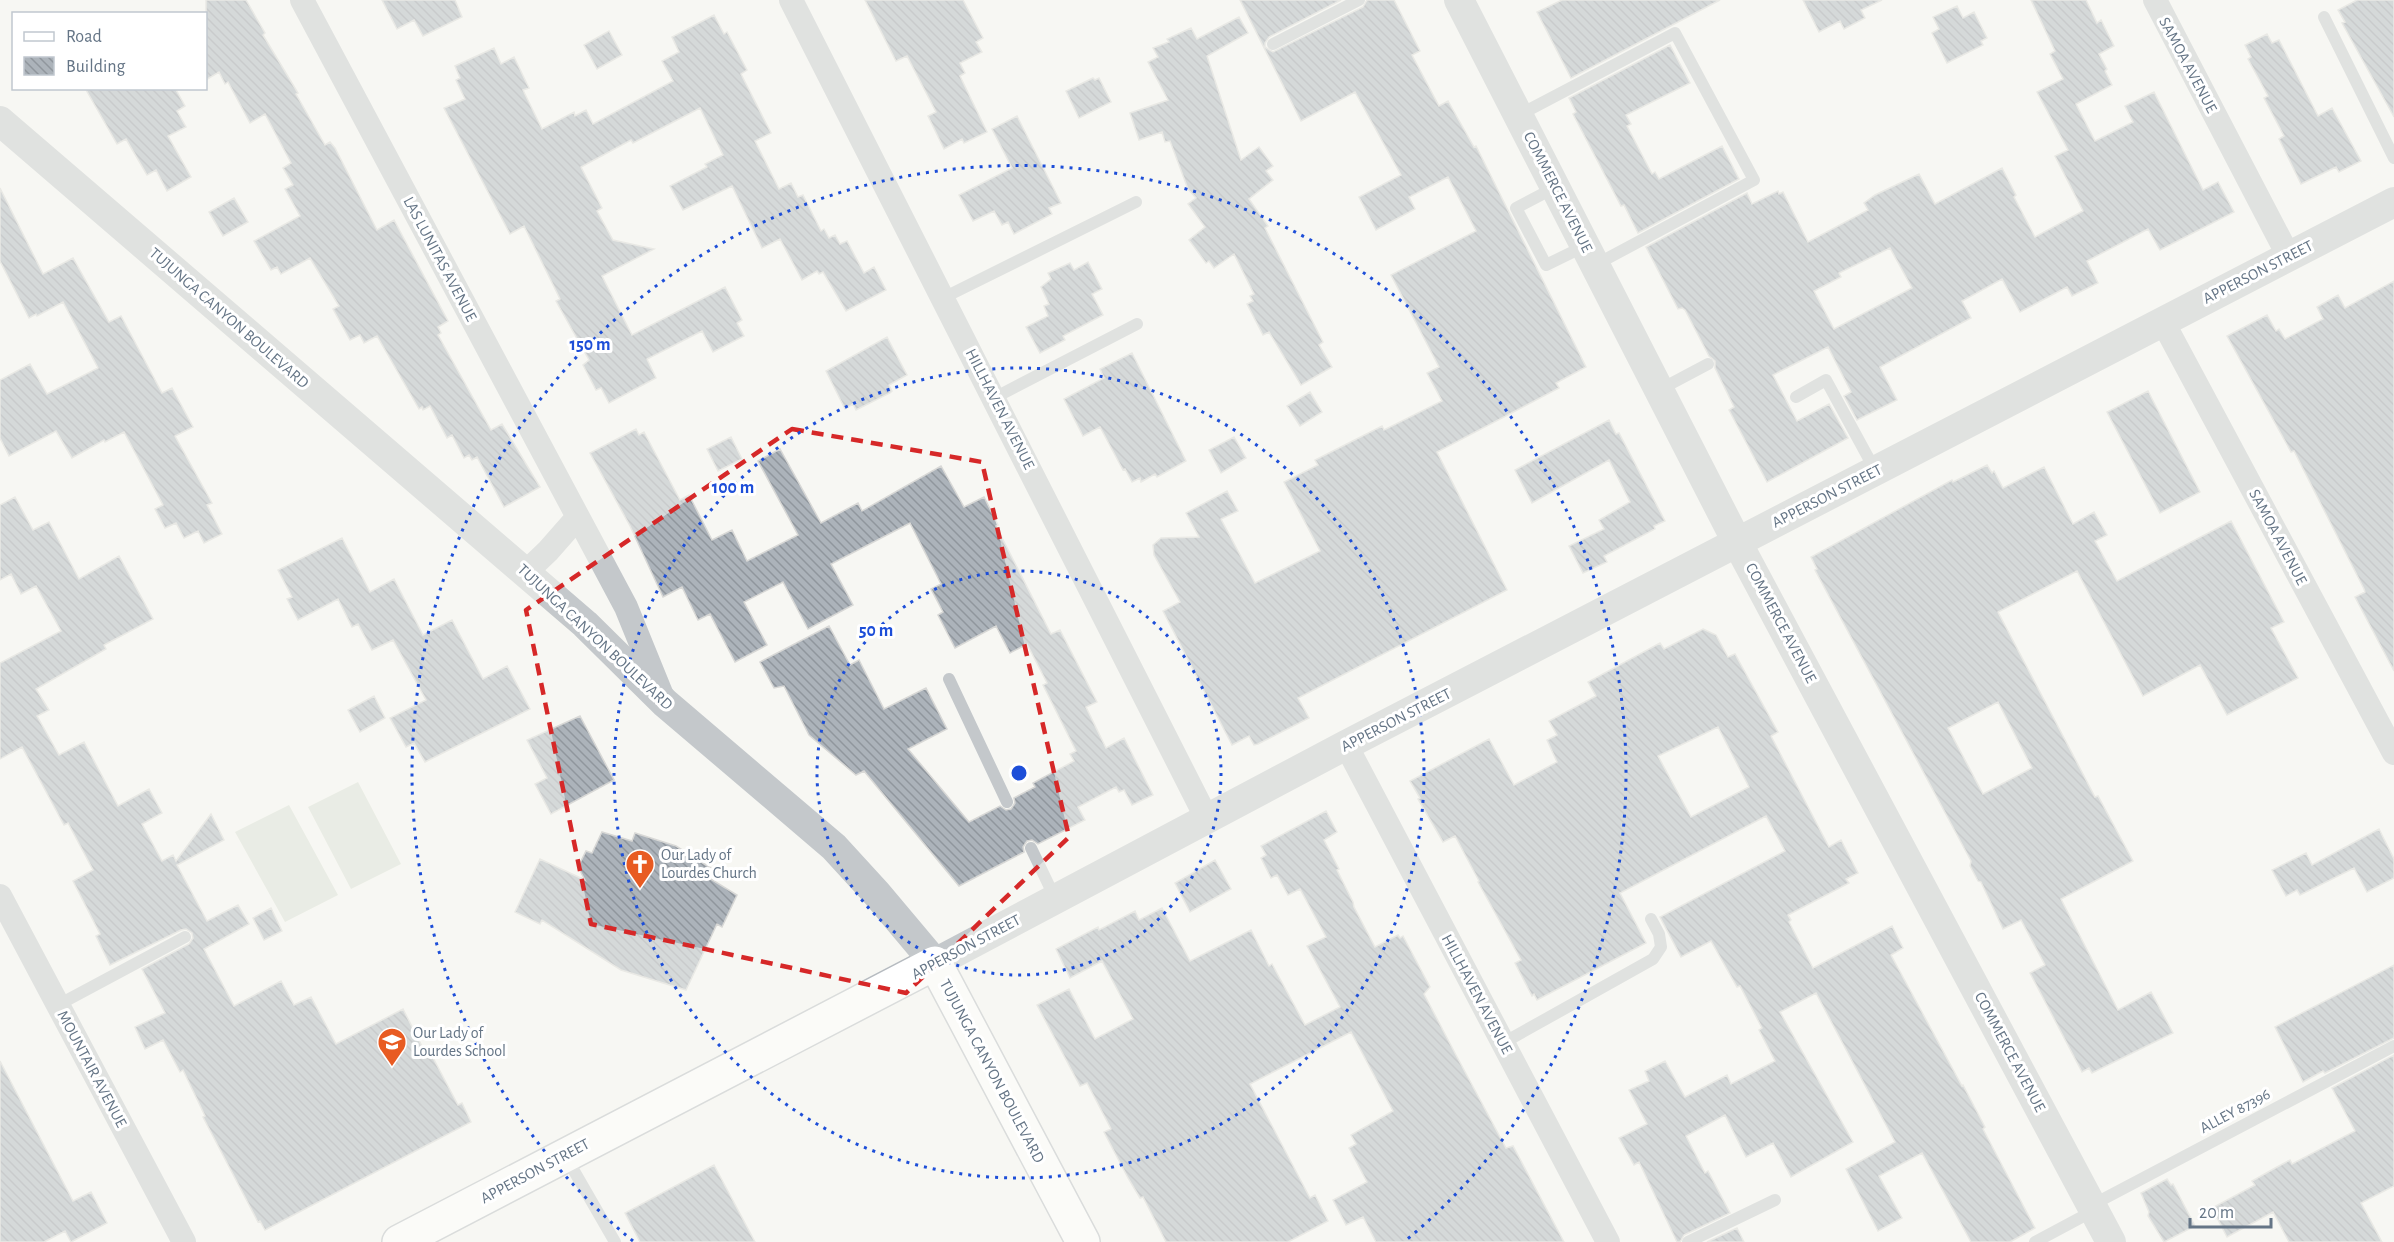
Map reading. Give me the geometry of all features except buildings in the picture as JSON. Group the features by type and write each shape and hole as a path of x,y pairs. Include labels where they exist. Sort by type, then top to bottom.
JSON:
{"main road":[{"name":"APPERSON STREET","path":"399,1242 935,963"},
{"name":"TUJUNGA CANYON BOULEVARD","path":"935,963 1083,1242"}],"street":[{"name":"LAS LUNITAS AVENUE","path":"302,0 626,607 665,703"},
{"name":"HILLHAVEN AVENUE","path":"791,0 1207,819"},
{"name":"COMMERCE AVENUE","path":"1459,0 1737,542 2111,1242"},
{"name":"SAMOA AVENUE","path":"2155,0 2289,257"},
{"name":"TUJUNGA CANYON BOULEVARD","path":"0,121 585,624 665,703 834,847 935,963"},
{"name":"APPERSON STREET","path":"935,963 1346,745 2394,202"},
{"name":"SAMOA AVENUE","path":"2163,322 2394,753"},
{"path":"525,573 577,518"},
{"name":"HILLHAVEN AVENUE","path":"1346,745 1608,1242"},
{"name":"MOUNTAIR AVENUE","path":"0,896 184,1242"}],"lane":[{"path":"1273,44 1359,0"},
{"path":"2324,16 2394,158"},
{"path":"1519,115 1675,33 1754,180 1591,256 1546,265 1516,208 1556,187"},
{"path":"943,298 1136,202"},
{"path":"994,398 1137,324"},
{"path":"1659,390 1708,364"},
{"path":"1796,397 1826,380 1875,470"},
{"path":"949,679 1007,802"},
{"path":"1031,848 1055,900"},
{"path":"1503,1043 1653,958 1660,947 1659,934 1651,919"},
{"path":"58,1005 185,937"},
{"name":"ALLEY 87396","path":"2035,1242 2093,1208 2394,1046"},
{"path":"565,1156 615,1242"},
{"path":"1688,1242 1775,1200"}],"highlighted area":[{"path":"792,429 982,462 1069,837 906,993 591,924 526,610"}],"shaded area":[{"path":"358,782 401,864 351,889 308,807"},
{"path":"289,805 338,895 285,922 235,832"}],"place":[{"name":"Our Lady of Lourdes Church","path":"640,890"},
{"name":"Our Lady of Lourdes School","path":"392,1068"}]}
